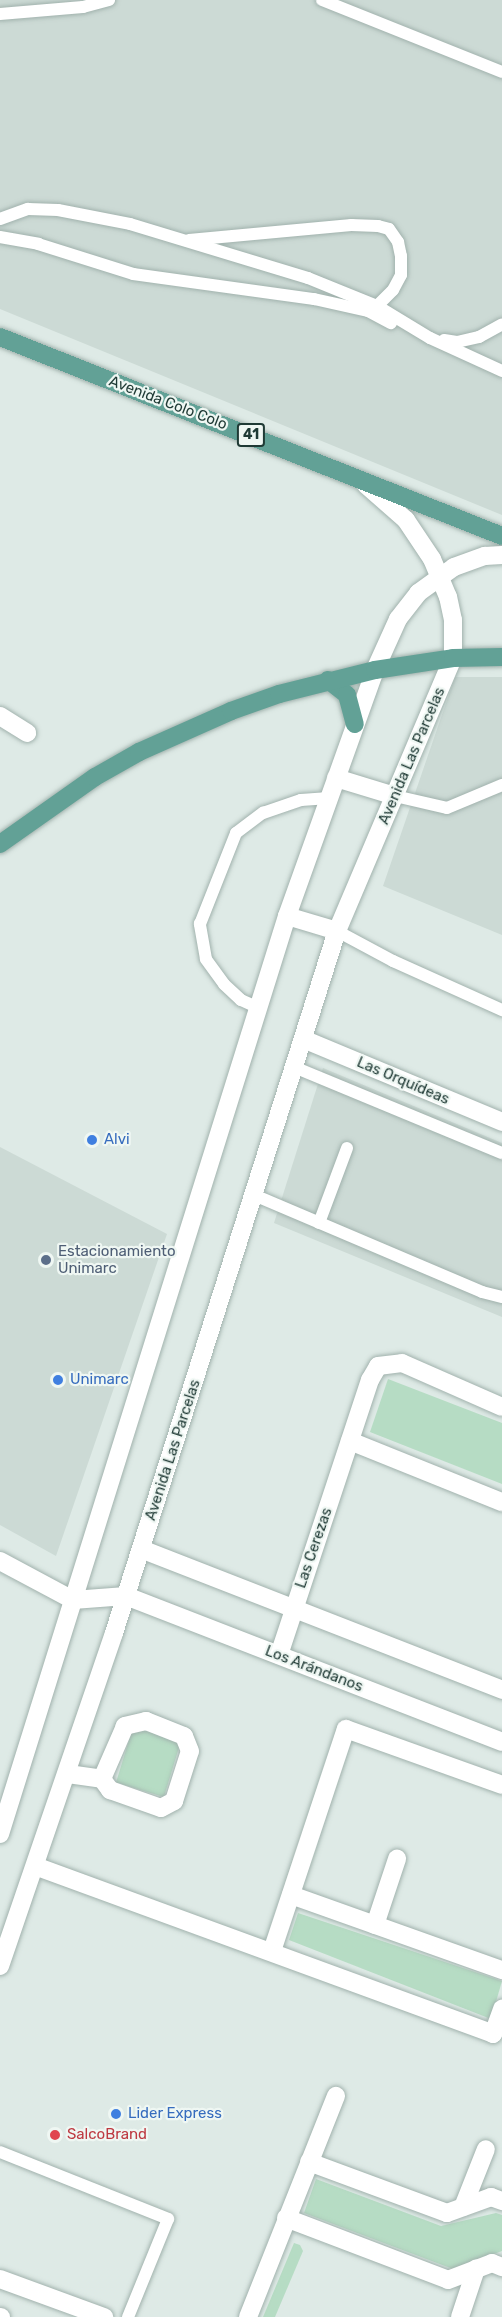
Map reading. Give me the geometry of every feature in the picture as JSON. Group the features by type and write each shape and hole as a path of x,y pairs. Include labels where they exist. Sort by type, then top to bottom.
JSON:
{"main road":[{"name":"Avenida Colo Colo","path":"0,337 502,536"},
{"path":"4,836 139,752 231,711 328,680 375,670 453,658 502,657"},
{"path":"328,680 347,695 355,724"}],"street":[{"name":"Avenida Las Parcelas","path":"0,1966 68,1774 126,1596 337,931 453,658 453,620 440,575 415,532 389,503 351,476 330,466"},
{"path":"0,1834 287,916 385,644 408,606 440,575 469,560 502,555"},
{"path":"0,716 27,733"},
{"path":"336,778 395,796"},
{"path":"287,916 337,931"},
{"name":"Las Orquídeas","path":"303,1039 502,1122"},
{"name":"Las Cerezas","path":"279,1655 370,1380 378,1366 402,1363 502,1407"},
{"path":"350,1441 502,1502"},
{"path":"141,1549 502,1690"},
{"path":"0,1561 73,1600 126,1596"},
{"name":"Los Arándanos","path":"126,1596 502,1742"},
{"path":"68,1774 102,1779 110,1790 162,1808 174,1801 189,1751 184,1736 146,1721 125,1726 102,1779"},
{"path":"272,1951 346,1730 502,1785"},
{"path":"375,1925 397,1859"},
{"path":"35,1866 272,1951 493,2034 502,2009"},
{"path":"291,1895 502,1970"},
{"path":"248,2317 336,2096"},
{"path":"463,2207 486,2149"},
{"path":"309,2162 447,2213 490,2197 502,2201"},
{"path":"286,2218 448,2280 492,2263 502,2267"},
{"path":"460,2317 476,2270"},
{"path":"0,2279 104,2317"}],"lane":[{"path":"0,15 83,7 109,0"},
{"path":"322,0 502,72"},
{"path":"0,219 28,209 58,210 130,224 308,278 377,306 430,338 457,342 479,337 502,324"},
{"path":"183,240 351,225 384,228 389,230 398,242 401,256 400,275 393,290 377,306"},
{"path":"0,237 38,244 134,273 314,298 368,311 403,329 430,338 502,370"},
{"path":"395,796 447,808 502,785"},
{"path":"259,1008 241,1000 232,992 206,960 200,924 236,833 263,813 301,800 329,798"},
{"path":"337,931 393,961 502,1010"},
{"path":"294,1067 502,1153"},
{"path":"319,1223 347,1148"},
{"path":"254,1195 482,1293 502,1297"},
{"path":"0,2152 168,2219 128,2317"}],"shaded area":[{"path":"0,0 502,0 502,515 0,309"},
{"path":"455,677 502,677 502,935 383,886"},
{"path":"323,1068 502,1143 502,1317 274,1223"},
{"name":"Unimarc","path":"0,1147 167,1234 56,1556 0,1525"}],"green space":[{"path":"388,1379 502,1423 502,1484 370,1432"},
{"path":"133,1727 181,1742 164,1797 116,1782"},
{"path":"298,1913 502,1981 491,2019 289,1940"},
{"path":"316,2179 441,2226 496,2213 502,2215 502,2251 453,2269 304,2213"},
{"path":"294,2243 300,2245 303,2251 275,2317 263,2317"}],"place":[{"name":"Alvi","path":"92,1140"},
{"name":"Estacionamiento Unimarc","path":"46,1260"},
{"name":"Unimarc","path":"58,1380"},
{"name":"Lider Express","path":"116,2114"},
{"name":"SalcoBrand","path":"55,2135"}]}
